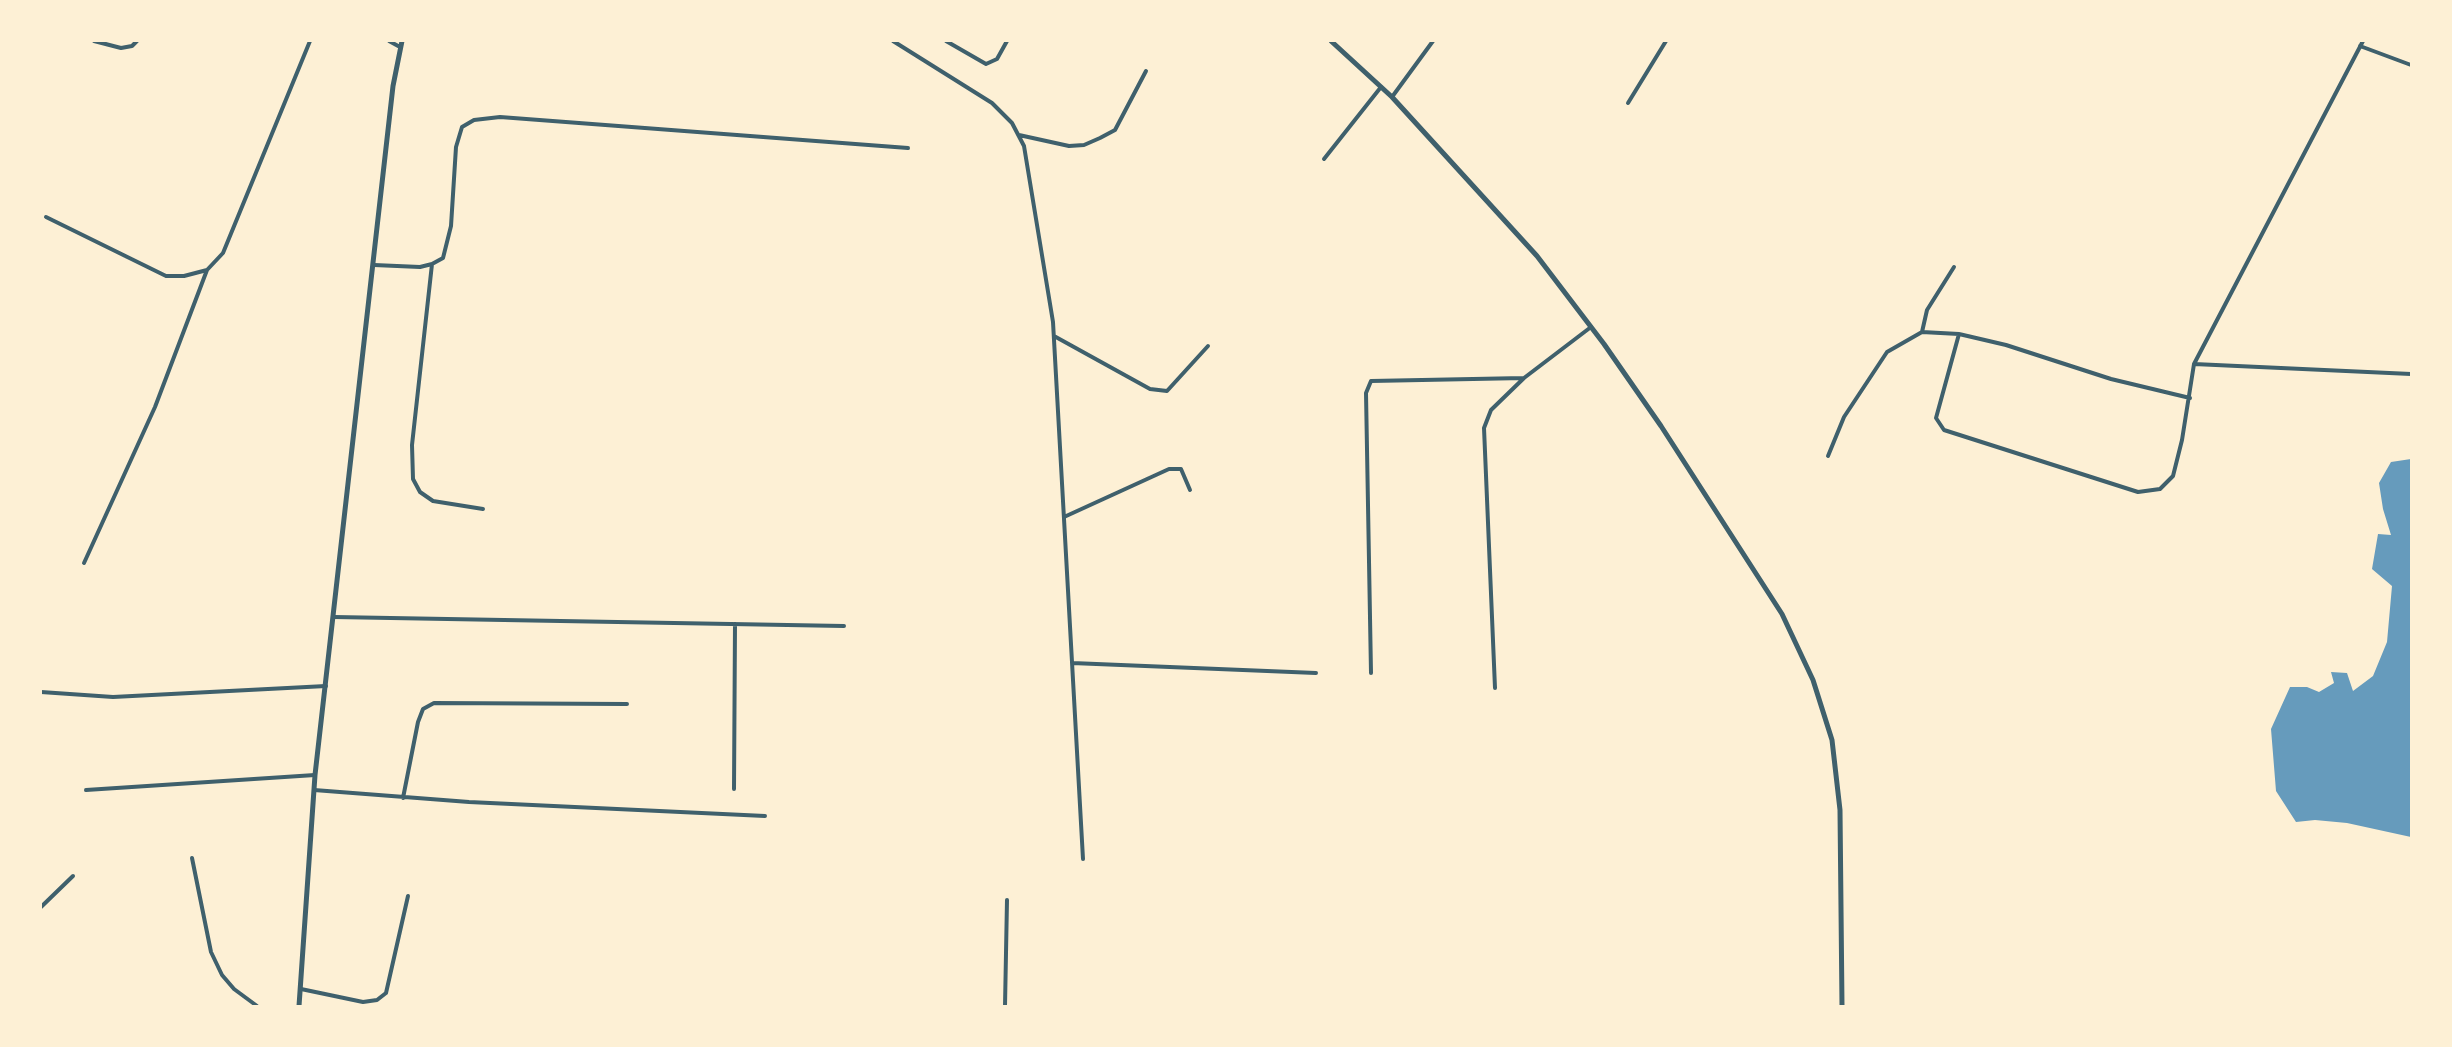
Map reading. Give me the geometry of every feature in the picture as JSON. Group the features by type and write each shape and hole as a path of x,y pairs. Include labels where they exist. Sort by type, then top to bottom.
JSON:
{"street":[{"path":"1331,41 1392,97 1537,256 1591,327 1661,426 1782,614 1813,680 1832,740 1840,810 1842,1006"},
{"path":"300,1006 315,775 393,86 401,44"}],"lane":[{"path":"94,41 120,48 132,46 137,41"},
{"path":"84,563 155,407 207,270 223,253 310,41"},
{"path":"389,41 401,44"},
{"path":"893,41 992,102 1012,123 1024,146 1054,336 1083,859"},
{"path":"946,41 986,64 997,59 1007,41"},
{"path":"1392,97 1433,41"},
{"path":"1628,103 1666,41"},
{"path":"1959,334 1936,418 1944,430 2138,492 2160,489 2174,476 2190,398 2194,364 2363,41"},
{"path":"2360,46 2411,65"},
{"path":"1019,136 1069,146 1084,144 1100,138 1115,130 1146,71"},
{"path":"1324,159 1381,87"},
{"path":"374,264 420,267 432,264 443,258 451,226 456,147 462,126 474,120 500,117 908,148"},
{"path":"46,217 166,276 184,276 207,270"},
{"path":"432,264 412,445 412,479 420,492 433,501 483,509"},
{"path":"1922,332 1927,310 1954,267"},
{"path":"1496,688 1484,428 1491,410 1524,378 1591,327"},
{"path":"1828,456 1844,417 1887,352 1922,332 1959,334 2006,345 2111,379 2190,398"},
{"path":"1054,336 1150,389 1167,391 1208,346"},
{"path":"2194,364 2411,374"},
{"path":"1371,672 1366,393 1371,380 1524,378"},
{"path":"1064,517 1169,469 1181,469 1190,490"},
{"path":"334,617 844,626"},
{"path":"734,624 734,789"},
{"path":"1072,663 1316,673"},
{"path":"41,692 113,698 326,686"},
{"path":"403,798 418,722 423,709 434,703 627,704"},
{"path":"86,790 315,775"},
{"path":"314,790 403,798 765,816"},
{"path":"192,858 211,952 222,975 234,989 257,1006"},
{"path":"41,907 73,876"},
{"path":"301,989 363,1002 377,1000 386,993 408,896"},
{"path":"1005,1006 1007,900"},
{"path":"377,1000 379,1006"}],"water":[{"path":"2411,459 2411,837 2347,823 2315,820 2296,822 2276,791 2271,729 2290,687 2307,687 2319,692 2334,683 2331,672 2347,673 2353,691 2373,676 2387,642 2392,586 2372,569 2378,534 2391,535 2383,509 2379,483 2391,462"}]}
